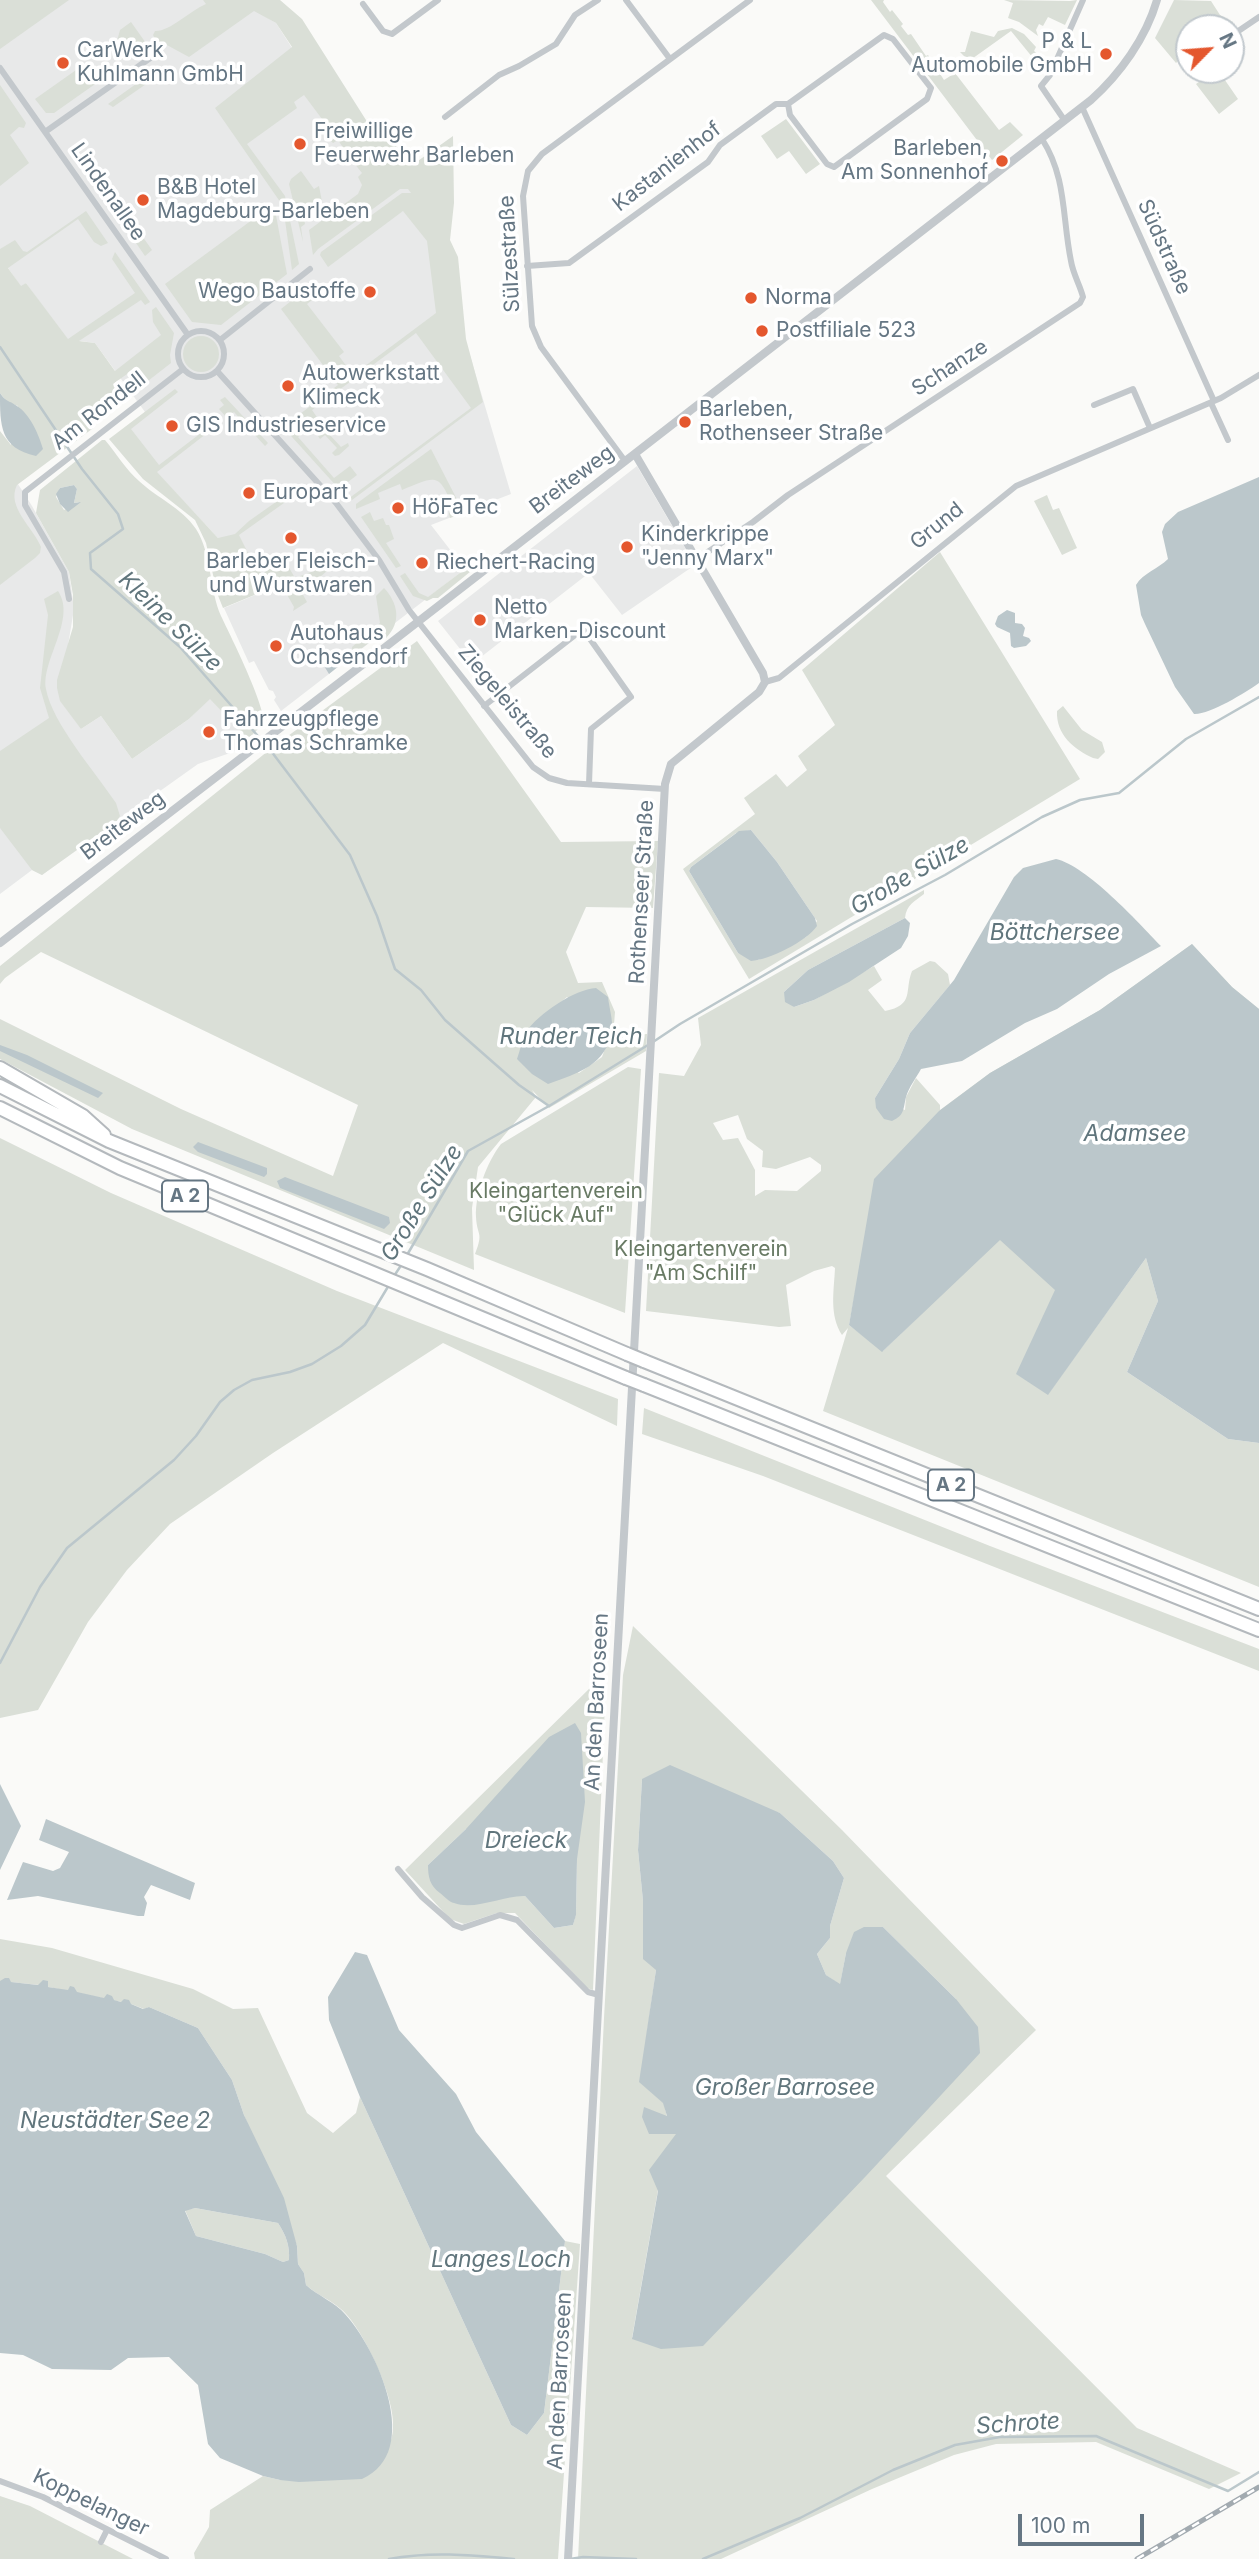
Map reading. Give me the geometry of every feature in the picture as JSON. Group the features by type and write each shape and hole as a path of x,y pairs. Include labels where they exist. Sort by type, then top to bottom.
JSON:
{"highway":[{"path":"0,1068 83,1116 109,1141"},
{"name":"A 2","path":"0,1086 109,1141 427,1269 644,1361 1259,1609"},
{"name":"A 2","path":"0,1108 120,1168 415,1292 1259,1630"}],"street":[{"path":"363,4 383,31 391,34 438,0"},
{"path":"445,117 499,75 556,44 575,15 598,0"},
{"path":"626,0 670,59"},
{"name":"Sülzestraße","path":"625,461 537,341 532,326 524,187 532,163 542,154 750,0"},
{"path":"1065,121 1041,86 1050,75 1083,0"},
{"name":"Breiteweg","path":"0,943 1065,121 1106,86 1127,60 1149,21 1157,0 1164,0"},
{"name":"Kastanienhof","path":"527,266 572,261 708,162 720,145 776,104 788,104 884,35 894,39 931,88 927,99 834,167 827,164 790,115 788,104"},
{"path":"45,132 156,54"},
{"name":"Lindenallee","path":"0,68 188,335"},
{"name":"Südstraße","path":"1082,107 1228,440"},
{"name":"Schanze","path":"697,559 788,495 1080,303 1083,297 1070,260 1065,204 1049,151 1042,139"},
{"path":"220,340 310,269"},
{"path":"208,332 220,340 224,356 217,371 200,377 183,369 178,351 181,342 188,335 208,332"},
{"name":"Am Rondell","path":"69,599 64,572 25,505 25,492 183,369"},
{"path":"217,371 336,503 379,560 418,622"},
{"name":"Grund","path":"765,682 779,678 1005,494 1036,477 1213,402 1259,375"},
{"path":"1094,405 1133,389 1150,428"},
{"path":"635,454 763,673 765,682"},
{"name":"Ziegeleistraße","path":"418,622 533,766 550,778 567,783 665,789"},
{"path":"484,706 583,629 631,697 591,729 589,784"},
{"name":"Rothenseer Straße","path":"631,1410 666,778 671,764 759,692 765,682"},
{"name":"An den Barroseen","path":"568,2559 631,1410"},
{"path":"398,1869 422,1897 454,1925 462,1927 500,1915 517,1920 588,1992 599,1995"},
{"name":"Koppelanger","path":"0,2481 43,2497 166,2559"},
{"path":"102,2542 107,2530"}],"shaded area":[{"path":"0,0 238,0 276,23 292,48 409,189 431,224 438,332 453,355 469,352 511,494 431,525 465,569 281,711 274,700 276,697 273,691 269,690 254,661 249,663 224,608 272,588 218,538 156,472 124,428 145,412 95,343 66,339 26,283 21,287 0,256"},
{"path":"0,456 69,572 74,609 68,645 81,729 101,716 132,759 189,719 210,698 250,741 233,752 198,764 42,875 32,870 0,894"},
{"path":"637,466 695,565 622,615 589,573 472,664 438,621"}],"green space":[{"path":"0,0 69,0 0,49"},
{"path":"203,0 280,0 302,19 366,120 415,163 453,136 454,203 450,240 458,257 466,339 483,402 352,500 348,499 471,408 416,333 312,410 325,429 334,423 336,426 328,433 341,447 348,443 349,446 339,455 332,453 337,448 325,435 320,439 318,436 323,432 315,423 298,437 334,478 350,466 357,475 339,489 283,427 338,385 281,309 305,290 312,300 307,304 344,352 339,356 353,375 436,313 427,241 403,211 328,267 320,255 402,193 411,193 408,189 400,189 313,255 309,230 358,194 362,185 358,177 362,173 350,158 346,161 344,158 348,155 338,140 333,143 331,141 335,137 325,122 320,125 318,123 322,119 304,95 294,102 297,108 247,144 285,196 299,264 292,270 283,206 215,108 292,47 276,23 254,11 189,57 165,44 158,44 153,35 155,31 167,28 206,4"},
{"path":"871,0 884,0 890,12 892,10 908,35 911,34 926,56 928,55 944,80 955,73 999,130 1010,122 1023,135 992,160"},
{"path":"1004,0 1077,0 1065,25 1048,17 1043,26 1039,24 1036,30 1038,36 1019,22 1008,18 1013,3"},
{"path":"1174,0 1211,1 1219,14 1175,14 1175,62 1155,38"},
{"path":"131,22 148,46 129,59 117,41 120,30"},
{"path":"1012,28 1024,34 1036,47 1034,51 1051,65 1046,74 1011,31 969,61 960,52 965,52 971,31 994,37 998,31"},
{"path":"86,63 98,82 54,113 46,113 35,99"},
{"path":"150,74 152,79 149,82 113,107 108,104"},
{"path":"1196,84 1228,84 1238,99 1219,114"},
{"path":"0,85 26,123 24,128 19,127 10,135 29,163 0,186"},
{"path":"786,119 820,164 806,174 789,151 777,159 761,136"},
{"path":"301,171 314,189 319,186 323,207 304,218 305,224 301,227 303,242 289,184"},
{"path":"115,198 152,250 145,256 114,211 118,208 108,202"},
{"path":"271,206 275,210 287,274 221,325 192,322 165,284"},
{"path":"86,211 108,243 101,246 94,242 78,219 8,268 21,286 26,283 68,339 135,293 112,259 115,252 150,302 145,305 141,300 79,341 95,343 115,371 161,335 153,322 152,310 156,307 174,333 171,363 135,391 130,388 134,385 127,374 113,384 121,396 126,392 127,397 96,422 92,429 17,485 15,501 41,547 40,553 0,585 0,431 11,445 18,406 7,402 0,393 0,249 15,240 23,251 27,252"},
{"path":"201,336 214,341 219,354 214,367 201,372 188,367 183,354 188,341"},
{"path":"175,389 178,392 131,429 159,465 218,420 220,423 157,472 218,538 235,534 300,485 305,491 300,495 298,493 239,535 262,574 284,559 295,578 319,569 321,564 347,552 354,555 361,552 368,560 348,561 324,573 302,593 307,602 293,611 294,607 281,584 223,608 206,543 195,520 143,479 109,439"},
{"path":"225,397 268,443 265,446 234,412 227,418 219,409 224,405 220,400"},
{"path":"105,440 134,477 190,522 205,549 217,606 255,691 261,707 264,729 258,729 248,739 210,699 189,719 132,759 101,716 81,729 60,701 57,688 73,627 73,595 69,572 36,513 40,490","holes":["74,485 77,489 74,503 80,502 64,510 56,497 60,488"]},
{"path":"431,449 464,513 450,518 452,506 447,494 439,482 434,480 402,490 400,484 378,493 380,499 356,509 356,504"},
{"path":"1047,495 1053,510 1059,508 1077,548 1062,555 1034,501"},
{"path":"370,512 374,521 383,518 386,525 389,525 394,539 386,543 401,566 396,568 361,517"},
{"path":"940,552 1080,779 749,979 683,869 755,814 744,798 776,774 787,787 807,770 798,756 835,725 802,670","holes":["751,830 777,862 817,921 806,937 758,960 738,953 689,871 736,833"]},
{"path":"473,563 476,567 438,598 427,601 413,596 400,576 405,573 419,593 428,597"},
{"path":"384,588 395,606 394,626 386,638 379,635 353,655 352,647 380,623 376,596"},
{"path":"58,591 63,602 63,614 48,665 46,689 57,717 116,803 120,816 117,821 42,875 32,870 0,828 0,751 49,718 40,688 48,615 44,599"},
{"path":"417,641 561,842 658,841 653,908 586,907 566,952 578,983 602,982 615,1012 613,1037 647,1034 646,1051 549,1108 532,1090 536,1097 478,1167 472,1208 474,1270 132,1129 0,1059 0,1019 181,1109 333,1176 358,1105 41,952 0,984 0,966 273,747","holes":["567,997 612,1029 602,1057 579,1073 526,1032"]},
{"path":"1063,706 1082,730 1102,742 1105,752 1098,759 1079,750 1063,734 1057,720 1057,711"},
{"name":"Kleingartenverein \"Am Schilf\"","path":"924,890 924,894 909,907 905,918 808,970 784,992 794,1007 814,1000 874,966 882,980 868,990 885,1011 905,1001 912,971 930,961 935,962 948,974 950,985 910,1033 899,1059 875,1098 905,1110 906,1097 916,1078 940,1105 940,1110 990,1073 1100,1010 1192,944 1232,987 1259,1009 1056,1290 1017,1374 1048,1394 1146,1258 1158,1301 1127,1372 1228,1439 1259,1443 1259,1587 823,1411 848,1328 842,1335 835,1319 835,1268 832,1266 814,1271 786,1285 791,1326 779,1327 646,1311 659,1073 684,1076 701,1045 698,1018","holes":["738,1115 747,1139 763,1151 762,1167 776,1169 810,1157 821,1165 821,1171 797,1191 765,1190 755,1196 755,1170 738,1138 723,1140 713,1123","857,1283 915,1320 883,1351 849,1325"]},
{"name":"Kleingartenverein \"Glück Auf\"","path":"628,1067 641,1069 625,1313 475,1254 480,1237 476,1208 480,1189 487,1169 501,1144"},
{"path":"0,1138 111,1193 337,1291 618,1399 617,1426 443,1343 273,1453 170,1524 127,1570 88,1622 38,1710 0,1718"},
{"path":"644,1408 990,1546 1259,1649 1259,1671 763,1476 642,1434"},
{"path":"633,1626 842,1830 1036,2030 886,2176 1137,2428 1241,2473 1209,2489 1096,2442 996,2444 954,2455 872,2489 721,2559 578,2559 623,1675","holes":["642,1779 780,1813 833,1861 844,1878 830,1926 830,1938 817,1954 826,1975 840,1985 846,1953 883,1927 956,1999 632,2338 658,2190 677,2133 667,2117 664,2103 640,2082 656,1970 643,1901 638,1850"]},
{"path":"606,1680 593,1990 587,1988 515,1913 497,1913 464,1924 450,1919 405,1870 592,1686","holes":["466,1829 577,1859 576,1914 573,1925 554,1928 525,1896 512,1895 428,1865"]},
{"path":"0,1939 52,1948 193,1989 233,2009 258,2008 307,2113 333,2133 356,2113 360,2097 511,2425 527,2435 544,2413 565,2241 580,2244 558,2559 195,2559 194,2553 209,2527 210,2510 263,2476 280,2480 388,2449 393,2415 384,2383 369,2348 351,2320 338,2306 306,2285 304,2273 298,2264 297,2246 232,2080 198,2028 149,2007 144,2009 39,1985 0,1981"},
{"path":"195,2208 278,2223 287,2241 289,2260 283,2262 265,2254 196,2236 185,2210"},
{"path":"0,2496 30,2506 133,2559 0,2559"}],"water":[{"path":"0,393 22,410 33,425 43,449 36,456 15,447 4,434"},
{"path":"1259,477 1259,683 1217,707 1194,714 1175,687 1145,624 1136,585 1168,559 1162,532 1165,524 1178,512"},
{"path":"74,485 77,489 74,503 81,502 68,512 60,504 56,494 60,488"},
{"path":"1007,610 1015,613 1015,623 1022,624 1025,628 1023,636 1031,641 1026,646 1011,646 1010,633 995,624 998,616"},
{"path":"335,649 345,661 329,674 321,661"},
{"path":"751,830 777,862 815,918 817,926 805,938 787,949 751,961 738,953 689,871 739,831"},
{"name":"Böttchersee","path":"1056,859 1097,883 1161,946 1109,974 1057,1009 1025,1023 962,1061 921,1069 907,1093 901,1114 892,1121 884,1119 876,1108 875,1098 899,1059 910,1033 954,980 1014,877 1023,868"},
{"path":"905,918 910,923 908,936 901,948 849,982 814,1000 794,1007 785,1002 784,992 808,970"},
{"name":"Adamsee","path":"1192,944 1232,987 1259,1009 1259,1443 1228,1439 1127,1372 1158,1301 1146,1258 1048,1395 1016,1374 1055,1290 1000,1240 882,1352 849,1325 874,1179 939,1111 990,1073 1100,1010"},
{"name":"Runder Teich","path":"596,988 608,997 612,1026 604,1052 580,1072 548,1084 532,1074 517,1059 526,1032 558,1004 587,989"},
{"path":"0,1045 27,1055 103,1093 98,1098 0,1051"},
{"path":"198,1142 267,1168 267,1174 264,1177 198,1152 193,1147"},
{"path":"285,1177 389,1217 390,1223 384,1229 280,1188 277,1181"},
{"name":"Dreieck","path":"575,1723 581,1733 585,1802 577,1859 576,1915 573,1925 554,1928 525,1896 471,1905 448,1900 432,1884 428,1865 466,1829 549,1737"},
{"name":"Großer Barrosee","path":"670,1765 780,1813 833,1861 844,1878 830,1926 830,1938 817,1954 826,1975 840,1984 846,1953 854,1932 864,1927 883,1927 956,1999 978,2027 980,2053 703,2346 661,2349 632,2339 658,2191 649,2170 676,2134 649,2134 642,2117 644,2107 667,2116 663,2103 639,2082 656,1970 643,1959 643,1901 638,1850 642,1779"},
{"path":"0,1784 21,1826 0,1870"},
{"path":"46,1819 195,1883 190,1900 151,1885 144,1897 147,1903 144,1916 138,1916 38,1896 7,1900 23,1862 53,1871 60,1868 69,1852 39,1840"},
{"name":"Langes Loch","path":"355,1952 367,1955 399,2030 456,2094 476,2132 565,2241 544,2413 527,2435 511,2425 360,2097 329,2020 328,1997"},
{"name":"Neustädter See 2","path":"9,1978 11,1982 38,1985 43,1980 48,1981 48,1987 68,1990 70,1986 77,1992 104,1998 107,1994 114,2000 129,2000 131,2004 143,2009 149,2007 198,2028 232,2080 244,2115 284,2198 297,2246 298,2264 304,2273 306,2285 345,2314 370,2351 381,2374 389,2400 392,2424 390,2447 380,2466 362,2479 299,2482 263,2476 220,2458 208,2444 198,2385 169,2357 128,2358 111,2370 52,2369 23,2355 0,2353 0,1981","holes":["195,2208 278,2223 289,2250 289,2260 283,2262 265,2254 196,2236 185,2211"]}],"waterway":[{"name":"Kleine Sülze","path":"0,347 82,469 118,514 123,529 90,553 91,569 180,647 271,751 350,855 377,916 395,969 421,990 445,1020 519,1085 549,1106"},
{"name":"Große Sülze","path":"653,1042 852,924 945,875 1042,817 1080,800 1119,793 1186,739 1259,697"},
{"name":"Große Sülze","path":"407,1255 468,1151 549,1106 648,1045"},
{"name":"Große Sülze","path":"394,1276 402,1264"},
{"name":"Große Sülze","path":"0,1663 40,1587 67,1548 174,1460 196,1436 220,1402 234,1390 252,1380 312,1364 341,1346 365,1325 389,1285"},
{"name":"Schrote","path":"703,2559 800,2518 893,2470 955,2445 1000,2437 1096,2436 1228,2491 1259,2472"},
{"name":"Schrote","path":"389,2559 436,2554 514,2559"},
{"name":"Schrote","path":"570,2559 636,2559"}],"railway":[{"path":"1137,2559 1259,2487"}],"place":[{"name":"P & L Automobile GmbH","path":"1106,54"},
{"name":"CarWerk Kuhlmann GmbH","path":"63,63"},
{"name":"Freiwillige Feuerwehr Barleben","path":"300,144"},
{"name":"Barleben, Am Sonnenhof","path":"1002,161"},
{"name":"B&B Hotel Magdeburg-Barleben","path":"143,200"},
{"name":"Wego Baustoffe","path":"370,292"},
{"name":"Norma","path":"751,298"},
{"name":"Postfiliale 523","path":"762,331"},
{"name":"Autowerkstatt Klimeck","path":"288,386"},
{"name":"Barleben, Rothenseer Straße","path":"685,422"},
{"name":"GIS Industrieservice","path":"172,426"},
{"name":"Europart","path":"249,493"},
{"name":"HöFaTec","path":"398,508"},
{"name":"Barleber Fleisch- und Wurstwaren","path":"291,538"},
{"name":"Kinderkrippe \"Jenny Marx\"","path":"627,547"},
{"name":"Riechert-Racing","path":"422,563"},
{"name":"Netto Marken-Discount","path":"480,620"},
{"name":"Autohaus Ochsendorf","path":"276,646"},
{"name":"Fahrzeugpflege Thomas Schramke","path":"209,732"}]}
